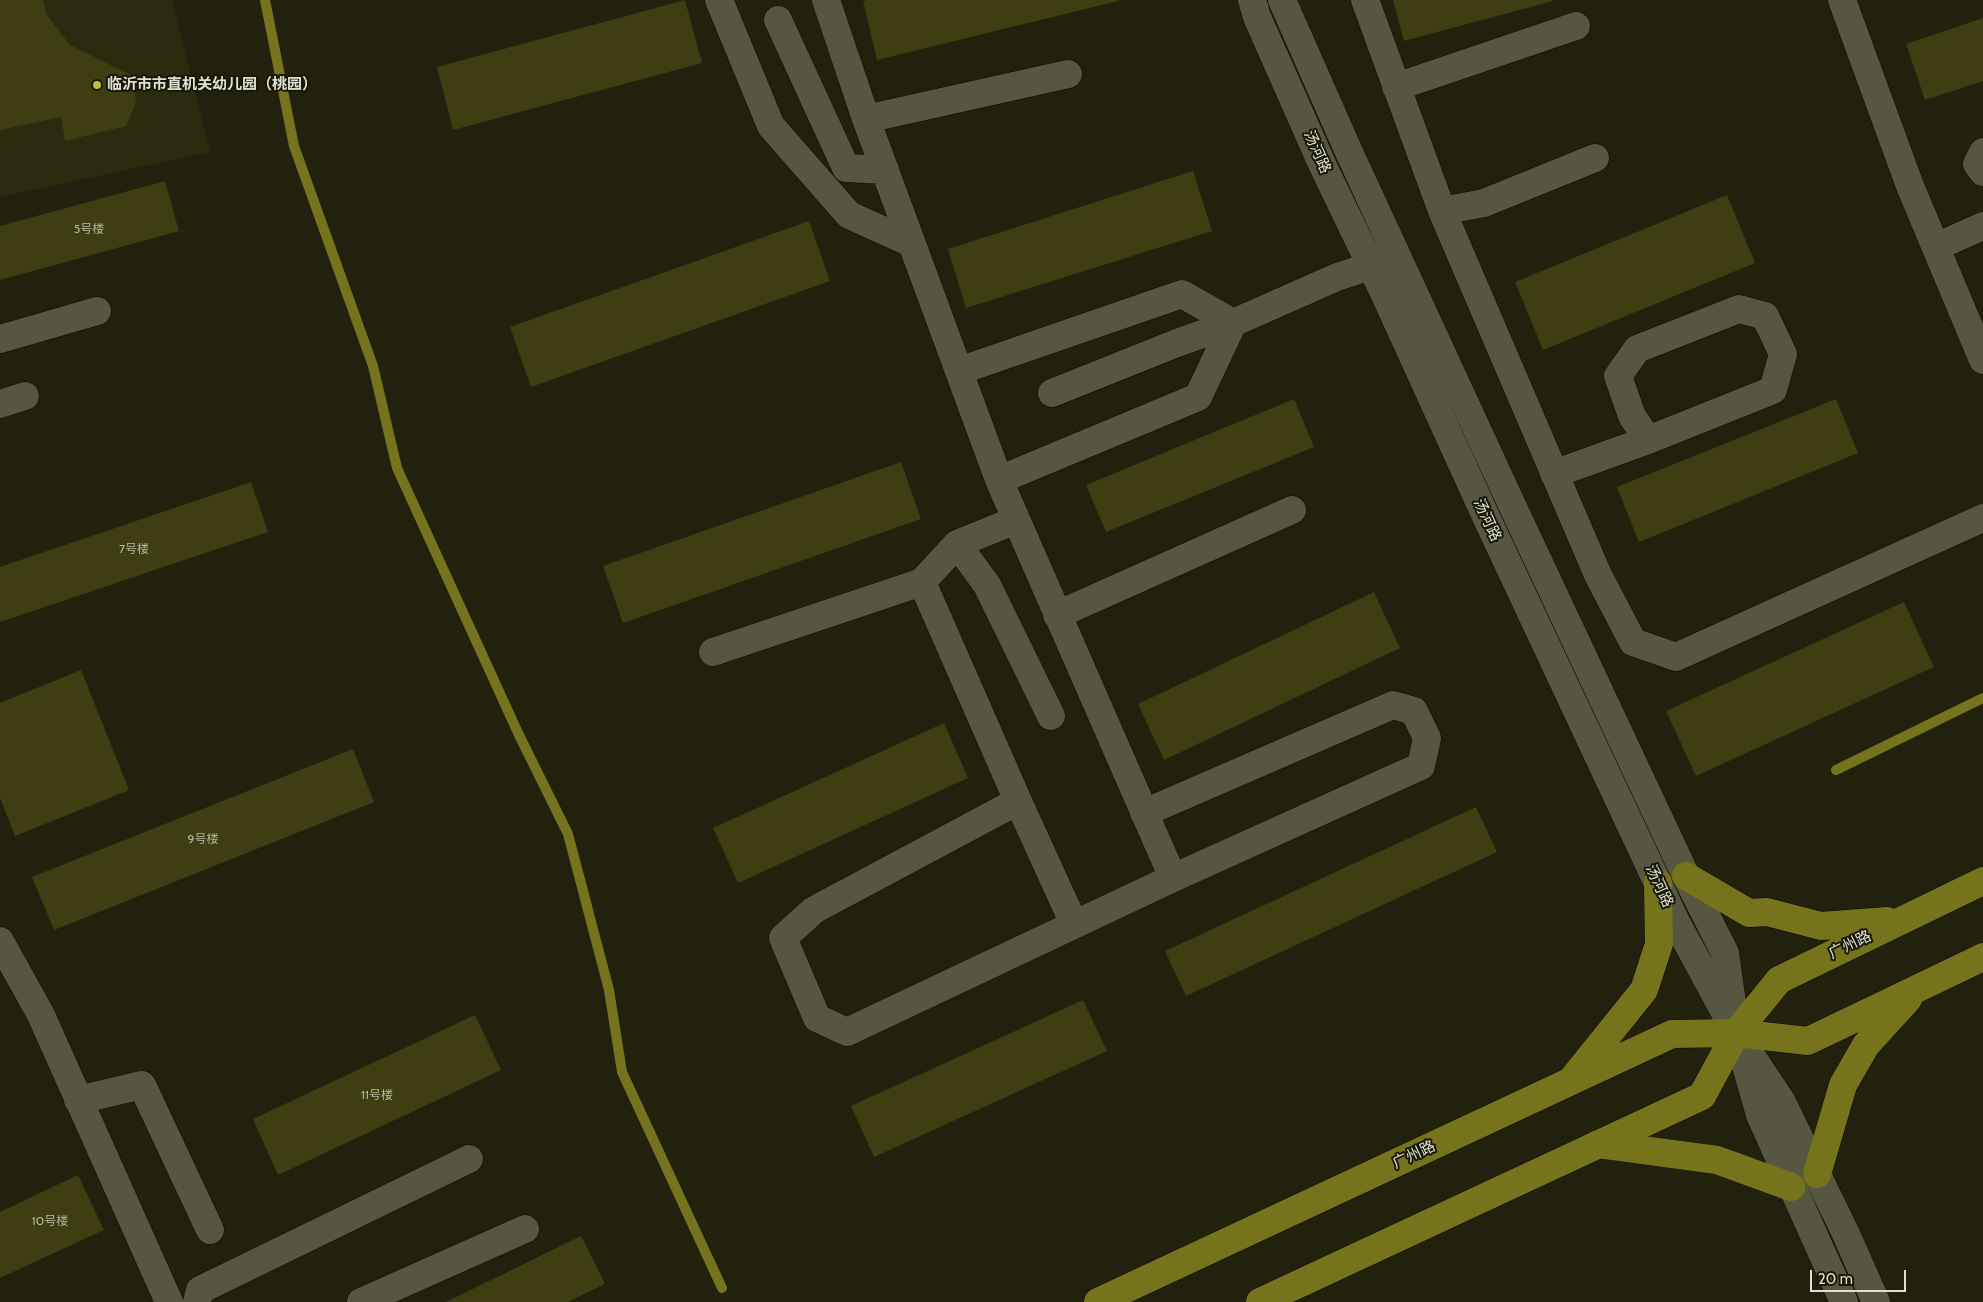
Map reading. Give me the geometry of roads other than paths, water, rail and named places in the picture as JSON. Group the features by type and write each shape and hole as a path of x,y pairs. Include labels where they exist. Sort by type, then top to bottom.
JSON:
{"main road":[{"path":"1686,876 1749,913 1767,912 1820,926 1901,920"},
{"name":"广州路","path":"1260,1302 1702,1096 1736,1033 1778,980 1983,881"},
{"path":"1569,1082 1644,990 1659,944 1658,883"},
{"name":"广州路","path":"1098,1302 1672,1034 1736,1033 1808,1041 1983,956"},
{"path":"1817,1174 1843,1085 1866,1046 1919,987"},
{"path":"1598,1144 1717,1160 1792,1187"}],"street":[{"path":"719,0 771,126 848,215 911,243"},
{"path":"826,0 866,119 999,480 1173,878"},
{"name":"汤河路","path":"1252,0 1257,17 1319,155 1676,922 1736,1033 1782,1102 1846,1234 1876,1302"},
{"name":"汤河路","path":"1282,0 1349,152 1686,876 1725,953 1736,1033 1760,1115 1844,1302"},
{"path":"1365,0 1442,211 1598,575 1633,642 1676,657 1983,518"},
{"path":"1842,0 1910,186 1983,360"},
{"path":"778,20 846,168 885,170"},
{"path":"1396,87 1576,26"},
{"path":"866,119 1068,74"},
{"path":"1983,152 1977,164 1983,172"},
{"path":"1442,211 1484,203 1595,158"},
{"path":"1936,246 1983,226"},
{"path":"1052,393 1176,343 1233,323 1337,277 1371,266"},
{"path":"959,371 1182,294 1233,323"},
{"path":"1554,474 1648,440 1773,390 1783,354 1765,316 1739,309 1637,349 1618,376 1632,416 1648,440"},
{"path":"0,339 97,310"},
{"path":"999,480 1198,398 1233,323"},
{"path":"1057,615 1292,510"},
{"path":"713,652 922,582 957,544 1016,520"},
{"path":"957,544 987,585 1051,716"},
{"path":"922,582 1074,924"},
{"path":"1018,801 814,910 782,938 817,1018 847,1032 1173,878 1421,766 1427,738 1414,711 1393,705 1144,814"},
{"path":"0,941 41,1015 169,1302"},
{"path":"78,1100 142,1085 210,1230"},
{"path":"198,1302 200,1290 469,1159"},
{"path":"362,1302 525,1229"}],"waterway":[{"path":"265,0 294,146 373,366 397,468 519,735 568,834 609,990 622,1072 722,1288"},
{"path":"1836,770 1983,698"}],"place":[{"name":"临沂市市直机关幼儿园（桃园）","path":"97,85"}]}
